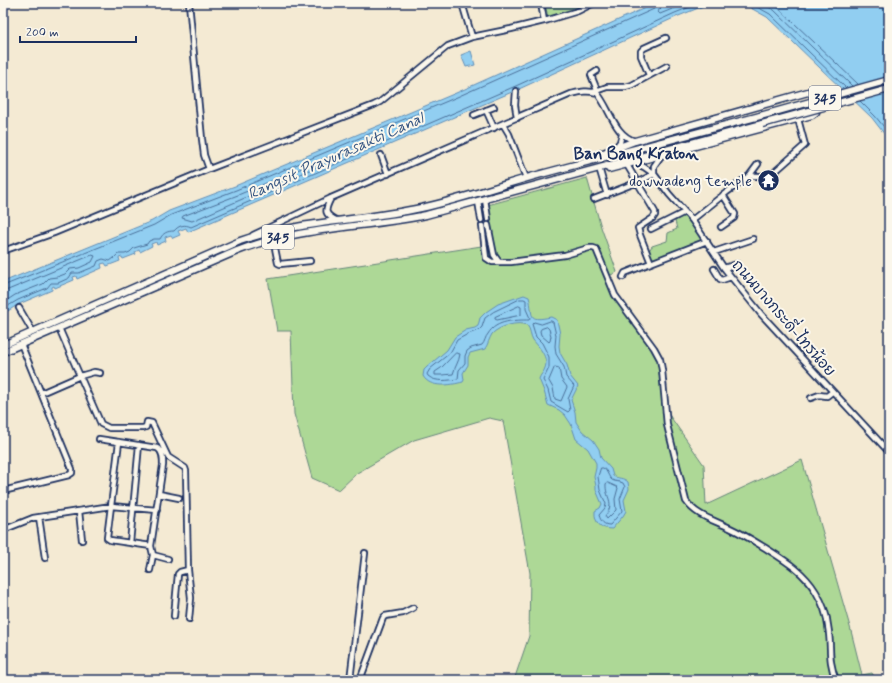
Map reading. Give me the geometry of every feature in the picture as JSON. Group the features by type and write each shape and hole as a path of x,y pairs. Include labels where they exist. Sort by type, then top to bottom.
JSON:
{"main road":[{"name":"345","path":"3,345 240,241 286,228 370,218 455,200 526,178 889,80"},
{"name":"345","path":"3,352 237,251 274,238 305,232 375,224 411,218 889,89"},
{"path":"566,167 635,141 808,92 816,98 816,112 812,115 634,163 600,171 569,175"}],"street":[{"path":"189,3 202,139 204,155 209,169"},
{"path":"462,3 472,37"},
{"path":"541,3 544,21"},
{"path":"3,252 113,209 209,169 374,105 380,102 448,46 472,37 544,21 578,11 594,3"},
{"path":"649,76 641,56 641,51 666,38"},
{"path":"240,241 331,198 571,94 585,91 595,91 607,87 625,87 632,85 667,66"},
{"path":"597,71 591,75 595,91 622,134 626,138 635,141"},
{"path":"516,91 515,105 518,118"},
{"path":"474,115 494,107"},
{"path":"486,110 494,128"},
{"path":"749,176 770,176 805,145 798,119"},
{"path":"503,124 509,134 526,178"},
{"path":"611,150 620,142 622,134"},
{"path":"381,155 388,174"},
{"path":"594,199 638,182 654,174 654,166 661,156"},
{"name":"ถนนบางกระดี่-ไทรน้อย","path":"634,163 644,166 654,174 692,220 724,268 766,320 889,452"},
{"path":"627,164 655,212 653,218 638,228 651,263"},
{"path":"692,220 722,195 749,176 758,164"},
{"path":"600,171 607,194"},
{"path":"721,227 734,218 735,214 722,195"},
{"path":"331,198 326,209 327,214 339,221"},
{"path":"485,199 494,255 499,262"},
{"path":"478,201 481,220"},
{"path":"651,229 685,212"},
{"path":"482,226 486,258 492,262 511,262 559,256 588,248 593,248 596,250 615,295 654,348 660,359 667,424 686,501 698,513 743,534 784,559 801,572 819,597 827,619 829,628 831,668 836,680"},
{"path":"274,238 278,263 310,261"},
{"path":"714,252 753,239"},
{"path":"623,276 625,272 707,241"},
{"path":"724,268 737,264"},
{"path":"714,269 720,279 724,280 731,277"},
{"path":"19,308 33,332"},
{"path":"59,328 101,424 109,428 143,428 146,427 146,422 152,423 168,457 186,471 190,598 189,619"},
{"path":"3,491 72,473 21,344"},
{"path":"41,393 80,376 94,372 100,373"},
{"path":"811,398 819,395 827,396 832,392"},
{"path":"99,439 157,448 160,449 162,453 163,465 151,546 153,555 150,570"},
{"path":"119,442 107,538 110,540 151,546"},
{"path":"130,543 139,445"},
{"path":"159,494 179,498"},
{"path":"3,530 33,518 111,506 157,510"},
{"path":"79,511 82,540"},
{"path":"39,517 45,558"},
{"path":"350,680 365,553"},
{"path":"153,555 168,559"},
{"path":"174,616 178,574 188,570"},
{"path":"360,680 383,618 385,616 403,613 413,608"}],"green space":[{"path":"545,3 580,3 581,6 577,9 548,18"},
{"path":"587,178 601,227 617,272 609,276 621,301 658,351 664,383 665,409 704,465 706,505 802,460 850,627 862,675 872,673 876,680 514,680 529,636 530,573 503,421 489,418 414,440 357,473 339,490 312,478 294,414 291,331 277,331 268,279 488,245 484,206"},
{"path":"686,214 704,238 696,243 652,260 648,252 652,246 667,241 668,233 677,229 675,221"}],"water":[{"name":"Rangsit Prayurasakti Canal","path":"656,3 711,3 676,17 519,89 188,232 186,228 178,231 180,235 173,238 171,235 165,237 166,241 157,245 156,242 151,244 152,246 140,252 139,250 135,252 136,254 123,259 122,257 119,258 120,261 107,266 105,263 101,264 102,268 77,279 76,276 73,277 74,280 55,288 54,286 52,287 52,290 19,304 3,314 3,282 152,221 169,211 235,186 456,93"},
{"path":"736,3 889,3 889,140 872,118 767,17 747,6"},
{"path":"471,51 475,65 466,67 461,55"},
{"path":"524,295 529,297 532,316 534,318 538,319 551,317 557,320 560,334 560,353 567,365 570,376 578,386 571,400 575,412 576,422 582,431 593,440 599,449 601,458 611,469 613,476 624,479 628,482 629,489 624,500 626,511 612,529 605,528 599,524 595,515 595,511 600,508 602,504 596,490 594,477 596,463 588,449 576,439 571,424 565,415 559,410 548,405 539,379 546,364 546,360 543,353 533,340 527,325 514,324 499,329 492,334 485,349 470,353 468,357 468,365 463,373 463,382 441,385 431,383 423,376 424,370 447,350 455,337 466,330 478,326 480,318 486,312 498,304"}],"pier":[{"path":"889,76 889,93 854,103 840,90"}],"place":[{"name":"dowwadeng temple","path":"768,181"}],"district":[{"name":"Ban Bang Kraton","path":"636,153"}]}
